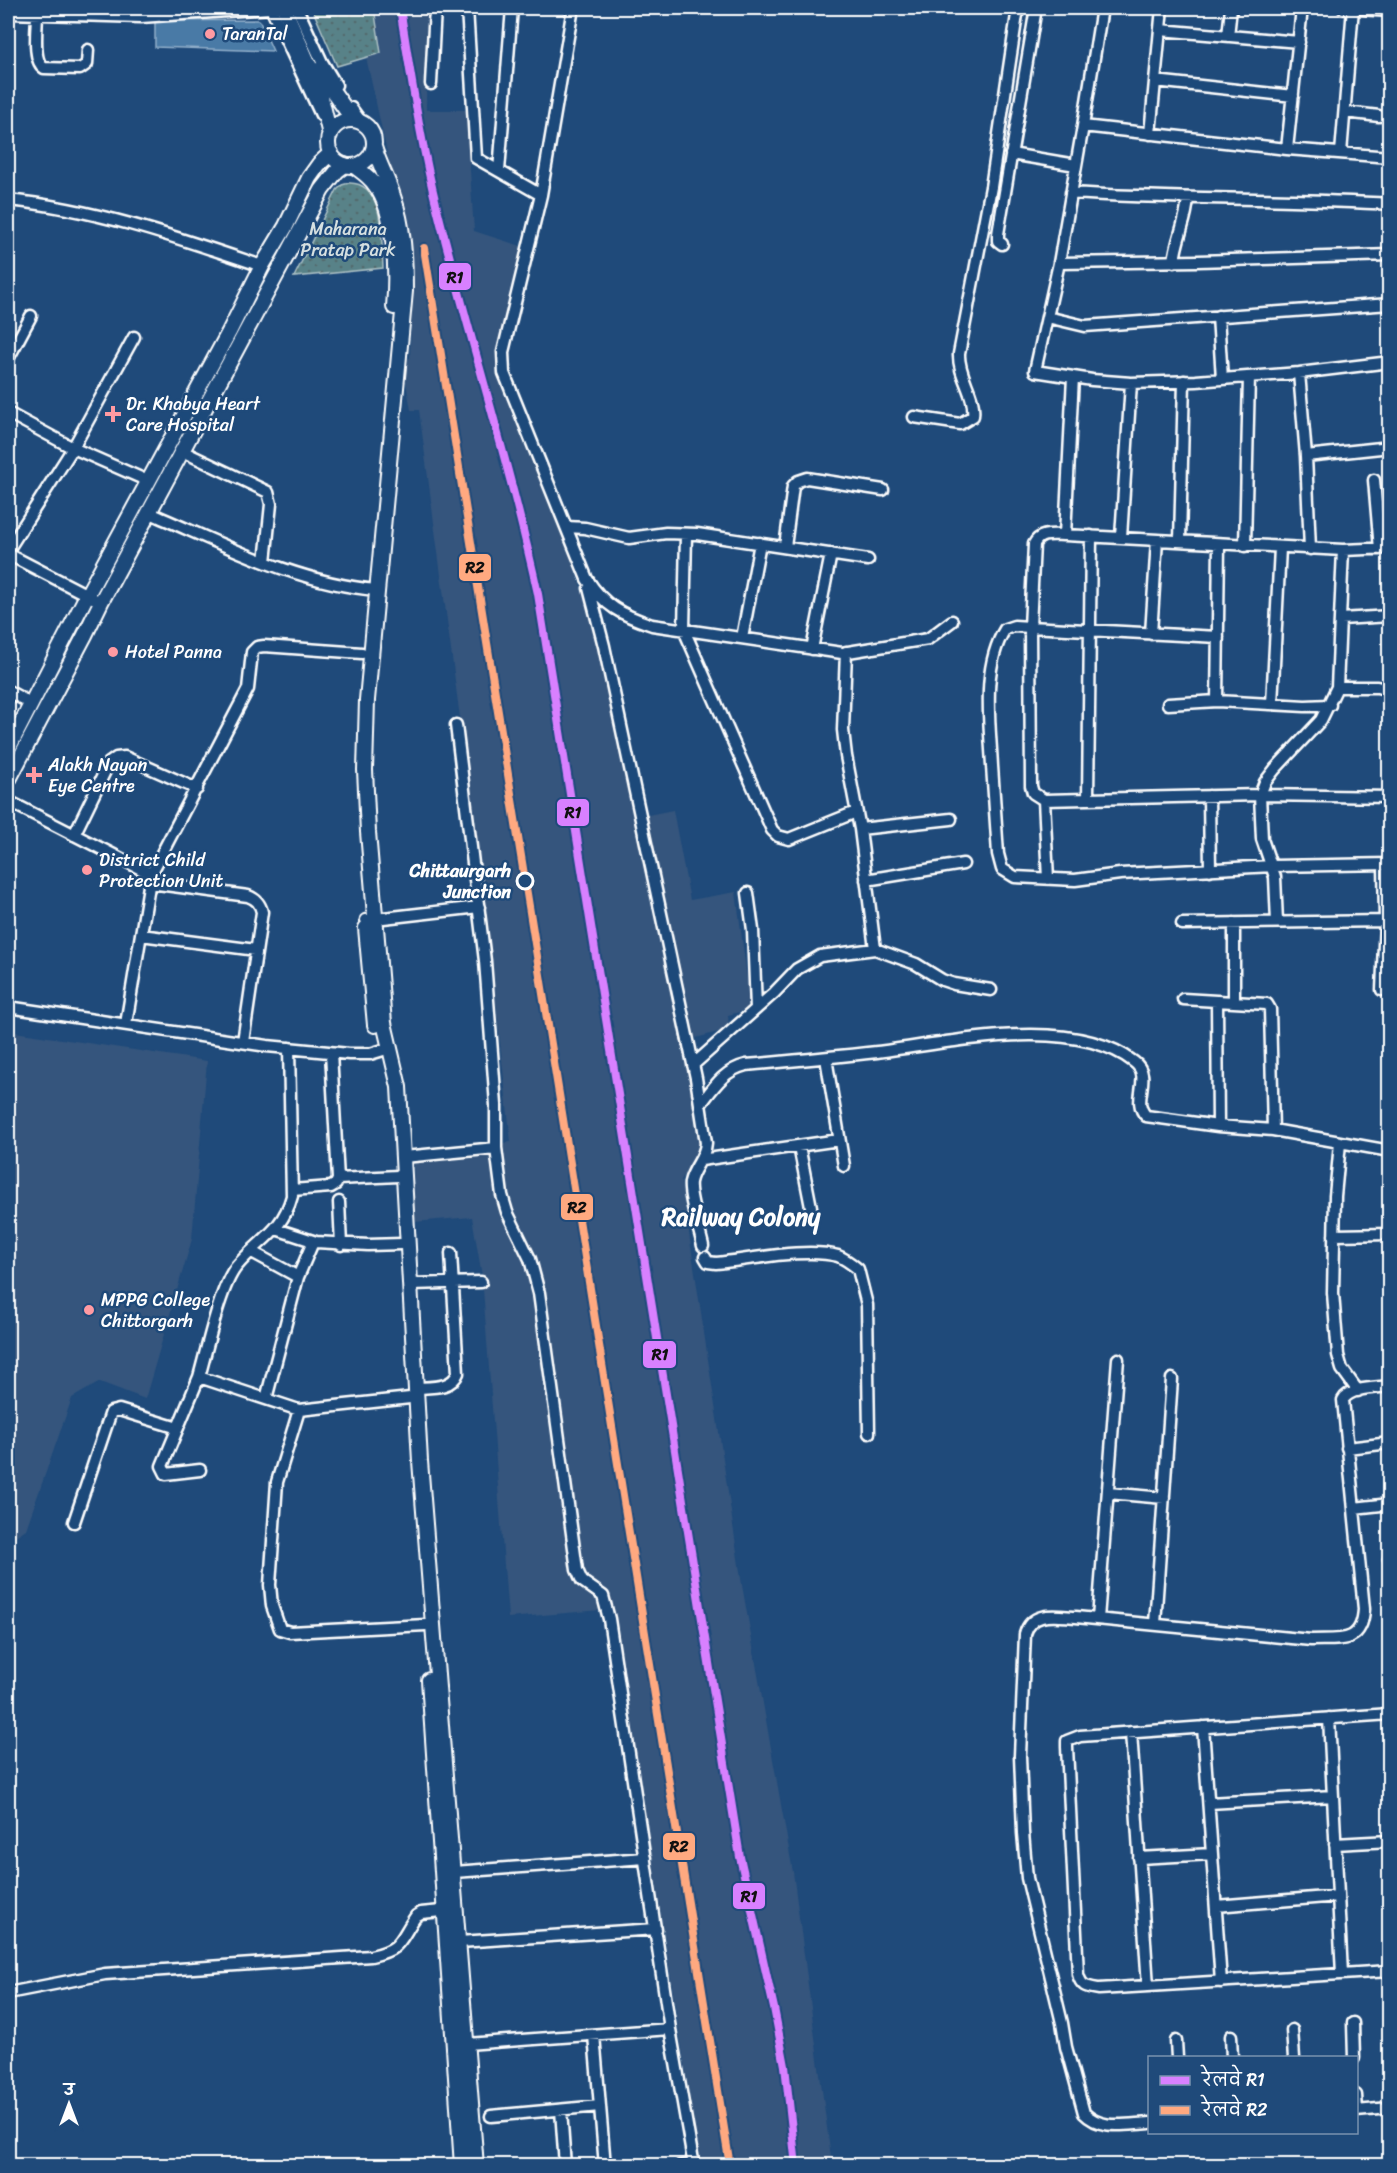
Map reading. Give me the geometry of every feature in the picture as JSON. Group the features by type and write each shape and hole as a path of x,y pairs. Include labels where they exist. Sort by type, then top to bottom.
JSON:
{"main road":[{"path":"285,8 318,85 330,144 337,161 350,166 376,186 384,199 393,240 396,291 373,589 365,735 370,920"},
{"path":"303,46 358,122 370,129 374,138 374,147 394,198 403,240 405,264 405,291 373,589 362,653 356,769 370,920 392,1088 426,1625 450,1910 462,2166"},
{"path":"8,749 148,480 229,332 262,266 286,226 309,178 330,144 335,127 344,122 358,122"},
{"path":"8,781 101,602 322,190 330,179 350,166 363,163 370,156 374,147"},
{"path":"386,1050 399,1087 411,1284 413,1393 454,1872 450,1910 459,1942 476,2166"}],"street":[{"path":"8,13 141,16 271,8 320,113 330,144"},
{"path":"297,8 322,62 358,122"},
{"path":"431,84 435,8"},
{"path":"467,8 477,158 541,195"},
{"path":"499,171 512,8"},
{"path":"573,8 541,195 502,362 509,385 587,579 604,646 700,1105 705,1154 693,1172 690,1183 704,1252 708,1262 716,1263 799,1254 820,1254 838,1257 858,1269 867,1305 869,1432"},
{"path":"914,417 960,424 973,416 974,409 960,372 959,354 991,187 1018,8"},
{"path":"1002,244 998,241 998,234 1036,8"},
{"path":"1102,8 1059,263 1035,371 1131,383 1250,377 1389,362"},
{"path":"1150,134 1162,8"},
{"path":"1228,36 1231,8"},
{"path":"1287,149 1302,8"},
{"path":"1341,153 1345,112 1348,8 1389,11"},
{"path":"37,14 37,58 40,66 80,69 87,64 88,50"},
{"path":"1160,30 1299,42"},
{"path":"1155,81 1293,96"},
{"path":"1345,112 1379,116"},
{"path":"1083,126 1287,149 1389,157"},
{"path":"1011,154 1076,165"},
{"path":"1071,193 1188,198 1287,198 1389,204"},
{"path":"1174,262 1176,246 1186,218 1188,198"},
{"path":"8,200 39,203 89,213 155,231 262,266"},
{"path":"1059,263 1389,255"},
{"path":"1047,317 1085,326 1389,304"},
{"path":"8,359 31,316"},
{"path":"1218,316 1221,379"},
{"path":"101,602 8,552 73,448 134,337"},
{"path":"1299,373 1306,456 1310,549"},
{"path":"1065,535 1073,377"},
{"path":"1245,546 1250,377"},
{"path":"1180,542 1184,381"},
{"path":"1121,537 1131,383"},
{"path":"8,413 73,448 148,480"},
{"path":"1306,456 1389,447"},
{"path":"182,451 268,492 271,504 265,562"},
{"path":"785,547 794,486 798,481 807,478 883,490"},
{"path":"1374,480 1385,548 1310,549 1121,537 1065,535 1040,537 1034,544 1030,627 1031,786 1033,793 1044,800 1260,795 1389,797"},
{"path":"150,513 265,562 308,577 373,589"},
{"path":"567,527 585,528 629,538 666,533 686,534 868,560"},
{"path":"686,534 684,630 772,830 778,836 789,839 856,812"},
{"path":"1088,799 1088,630 1091,536"},
{"path":"1151,634 1157,540"},
{"path":"742,638 760,543"},
{"path":"1217,701 1220,544"},
{"path":"1272,704 1280,548"},
{"path":"1277,922 1273,866 1262,839 1260,795 1275,769 1314,729 1330,705 1337,687 1343,550"},
{"path":"812,649 831,554"},
{"path":"587,579 597,594 611,607 629,617 652,625 812,649 846,652 928,639 952,621"},
{"path":"1341,619 1389,616"},
{"path":"1218,637 1014,626 1005,629 994,656 989,694 998,854 1002,869 1008,875 1015,877 1075,880 1120,874 1273,866 1387,864 1382,990"},
{"path":"126,1024 151,878 248,689 251,657 254,650 264,646 362,653"},
{"path":"846,652 843,730 860,829 875,949"},
{"path":"1337,687 1377,687 1389,690"},
{"path":"8,691 30,703"},
{"path":"1168,704 1217,701 1330,705"},
{"path":"456,725 485,961 496,1105 496,1148 504,1202 510,1220 530,1259 539,1293 577,1570 582,1581 603,1596 609,1619 670,2029 694,2165 680,2166"},
{"path":"74,834 109,764 116,758 125,757 197,789"},
{"path":"1209,796 1210,870"},
{"path":"1044,800 1048,879"},
{"path":"8,801 74,834 151,878 254,898 261,906 262,912 243,1042"},
{"path":"860,829 951,819"},
{"path":"866,880 963,864"},
{"path":"748,893 753,930 756,1009"},
{"path":"370,920 479,907"},
{"path":"1182,924 1385,921"},
{"path":"1234,923 1234,1002"},
{"path":"141,935 256,950"},
{"path":"693,1065 797,969 820,956 875,949 916,964 942,980 991,990"},
{"path":"1182,999 1262,1003 1270,1009 1273,1130"},
{"path":"1217,1001 1218,1126"},
{"path":"8,1007 332,1053 370,1054 386,1050"},
{"path":"700,1105 722,1077 737,1067 1024,1033 1090,1041 1135,1062 1141,1069 1143,1078 1139,1104 1146,1116 1218,1126 1273,1130 1389,1151"},
{"path":"200,1470 166,1474 163,1471 164,1458 199,1377 225,1288 235,1268 276,1229 288,1212 292,1190 289,1048"},
{"path":"292,1190 331,1187 338,1179 332,1053"},
{"path":"826,1058 844,1166"},
{"path":"701,1160 839,1140"},
{"path":"1340,1143 1336,1172 1333,1293 1338,1354 1342,1369 1358,1391"},
{"path":"799,1146 811,1207"},
{"path":"404,1157 496,1148"},
{"path":"338,1179 398,1176"},
{"path":"339,1202 341,1245"},
{"path":"276,1229 313,1242 341,1245 402,1244"},
{"path":"1334,1235 1389,1234"},
{"path":"266,1399 298,1277 313,1242"},
{"path":"252,1252 298,1277"},
{"path":"199,1377 299,1410 413,1393 446,1385 457,1377 451,1253"},
{"path":"411,1284 481,1282"},
{"path":"1098,1619 1118,1359"},
{"path":"1155,1624 1172,1379"},
{"path":"1148,2123 1112,2125 1090,2120 1084,2113 1066,2047 1027,1878 1020,1756 1024,1634 1027,1625 1044,1616 1155,1624 1311,1640 1350,1637 1359,1631 1363,1623 1364,1609 1343,1400 1346,1396 1358,1391 1389,1386"},
{"path":"74,1522 111,1412 119,1410 178,1428"},
{"path":"299,1410 277,1482 270,1585 272,1606 280,1629 290,1632 426,1625"},
{"path":"1347,1448 1389,1443"},
{"path":"1108,1493 1164,1497"},
{"path":"1354,1508 1389,1504"},
{"path":"1389,1714 1080,1736 1068,1741 1078,1974 1080,1982 1085,1987 1099,1989 1389,1971"},
{"path":"1329,1718 1342,1974"},
{"path":"1203,1727 1221,1982"},
{"path":"1131,1732 1148,1986"},
{"path":"1209,1803 1333,1796"},
{"path":"1335,1844 1389,1841"},
{"path":"1139,1858 1212,1854"},
{"path":"454,1872 645,1858"},
{"path":"1216,1906 1338,1896"},
{"path":"8,1993 105,1974 371,1956 389,1952 396,1947 416,1916 428,1911 450,1910"},
{"path":"459,1942 656,1929"},
{"path":"1353,2023 1354,2056"},
{"path":"467,2044 670,2029"},
{"path":"1292,2030 1294,2056"},
{"path":"594,2035 605,2166"},
{"path":"1231,2037 1232,2056"},
{"path":"1176,2041 1177,2056"},
{"path":"491,2116 600,2106"},
{"path":"1358,2111 1389,2108"},
{"path":"561,2110 565,2166"}],"shaded area":[{"path":"374,8 427,8 426,110 466,110 474,231 521,246 498,359 505,391 511,398 574,566 599,642 638,817 673,810 690,900 736,892 751,1009 728,1015 729,1029 681,1042 703,1144 681,1180 742,1585 793,1872 832,2165 700,2165 613,1609 508,1618 482,1276 472,1217 414,1222 413,1154 511,1142 484,898 419,410 411,410 402,360 410,358 411,287 394,185 366,57 381,53"},
{"name":"TaranTal","path":"259,20 273,51 155,47 155,21"},
{"name":"MPPG College Chittorgarh","path":"8,1031 207,1061 192,1239 145,1399 100,1382 72,1398 26,1529 8,1541"}],"green space":[{"path":"312,8 374,8 381,53 337,66"},
{"name":"Maharana Pratap Park","path":"349,183 361,185 370,192 375,203 381,230 383,268 294,277 337,190"}],"rail line":[{"name":"R1","path":"400,8 432,187 515,498 538,594 740,1857 785,2066 796,2166"},
{"name":"R2","path":"424,248 730,2166"}],"place":[{"name":"TaranTal","path":"210,34"},
{"name":"Dr. Khabya Heart Care Hospital","path":"113,414"},
{"name":"Hotel Panna","path":"113,652"},
{"name":"Alakh Nayan Eye Centre","path":"34,775"},
{"name":"District Child Protection Unit","path":"87,870"},
{"name":"Chittaurgarh Junction","path":"525,881"},
{"name":"MPPG College Chittorgarh","path":"89,1310"}],"district":[{"name":"Railway Colony","path":"741,1217"}]}
